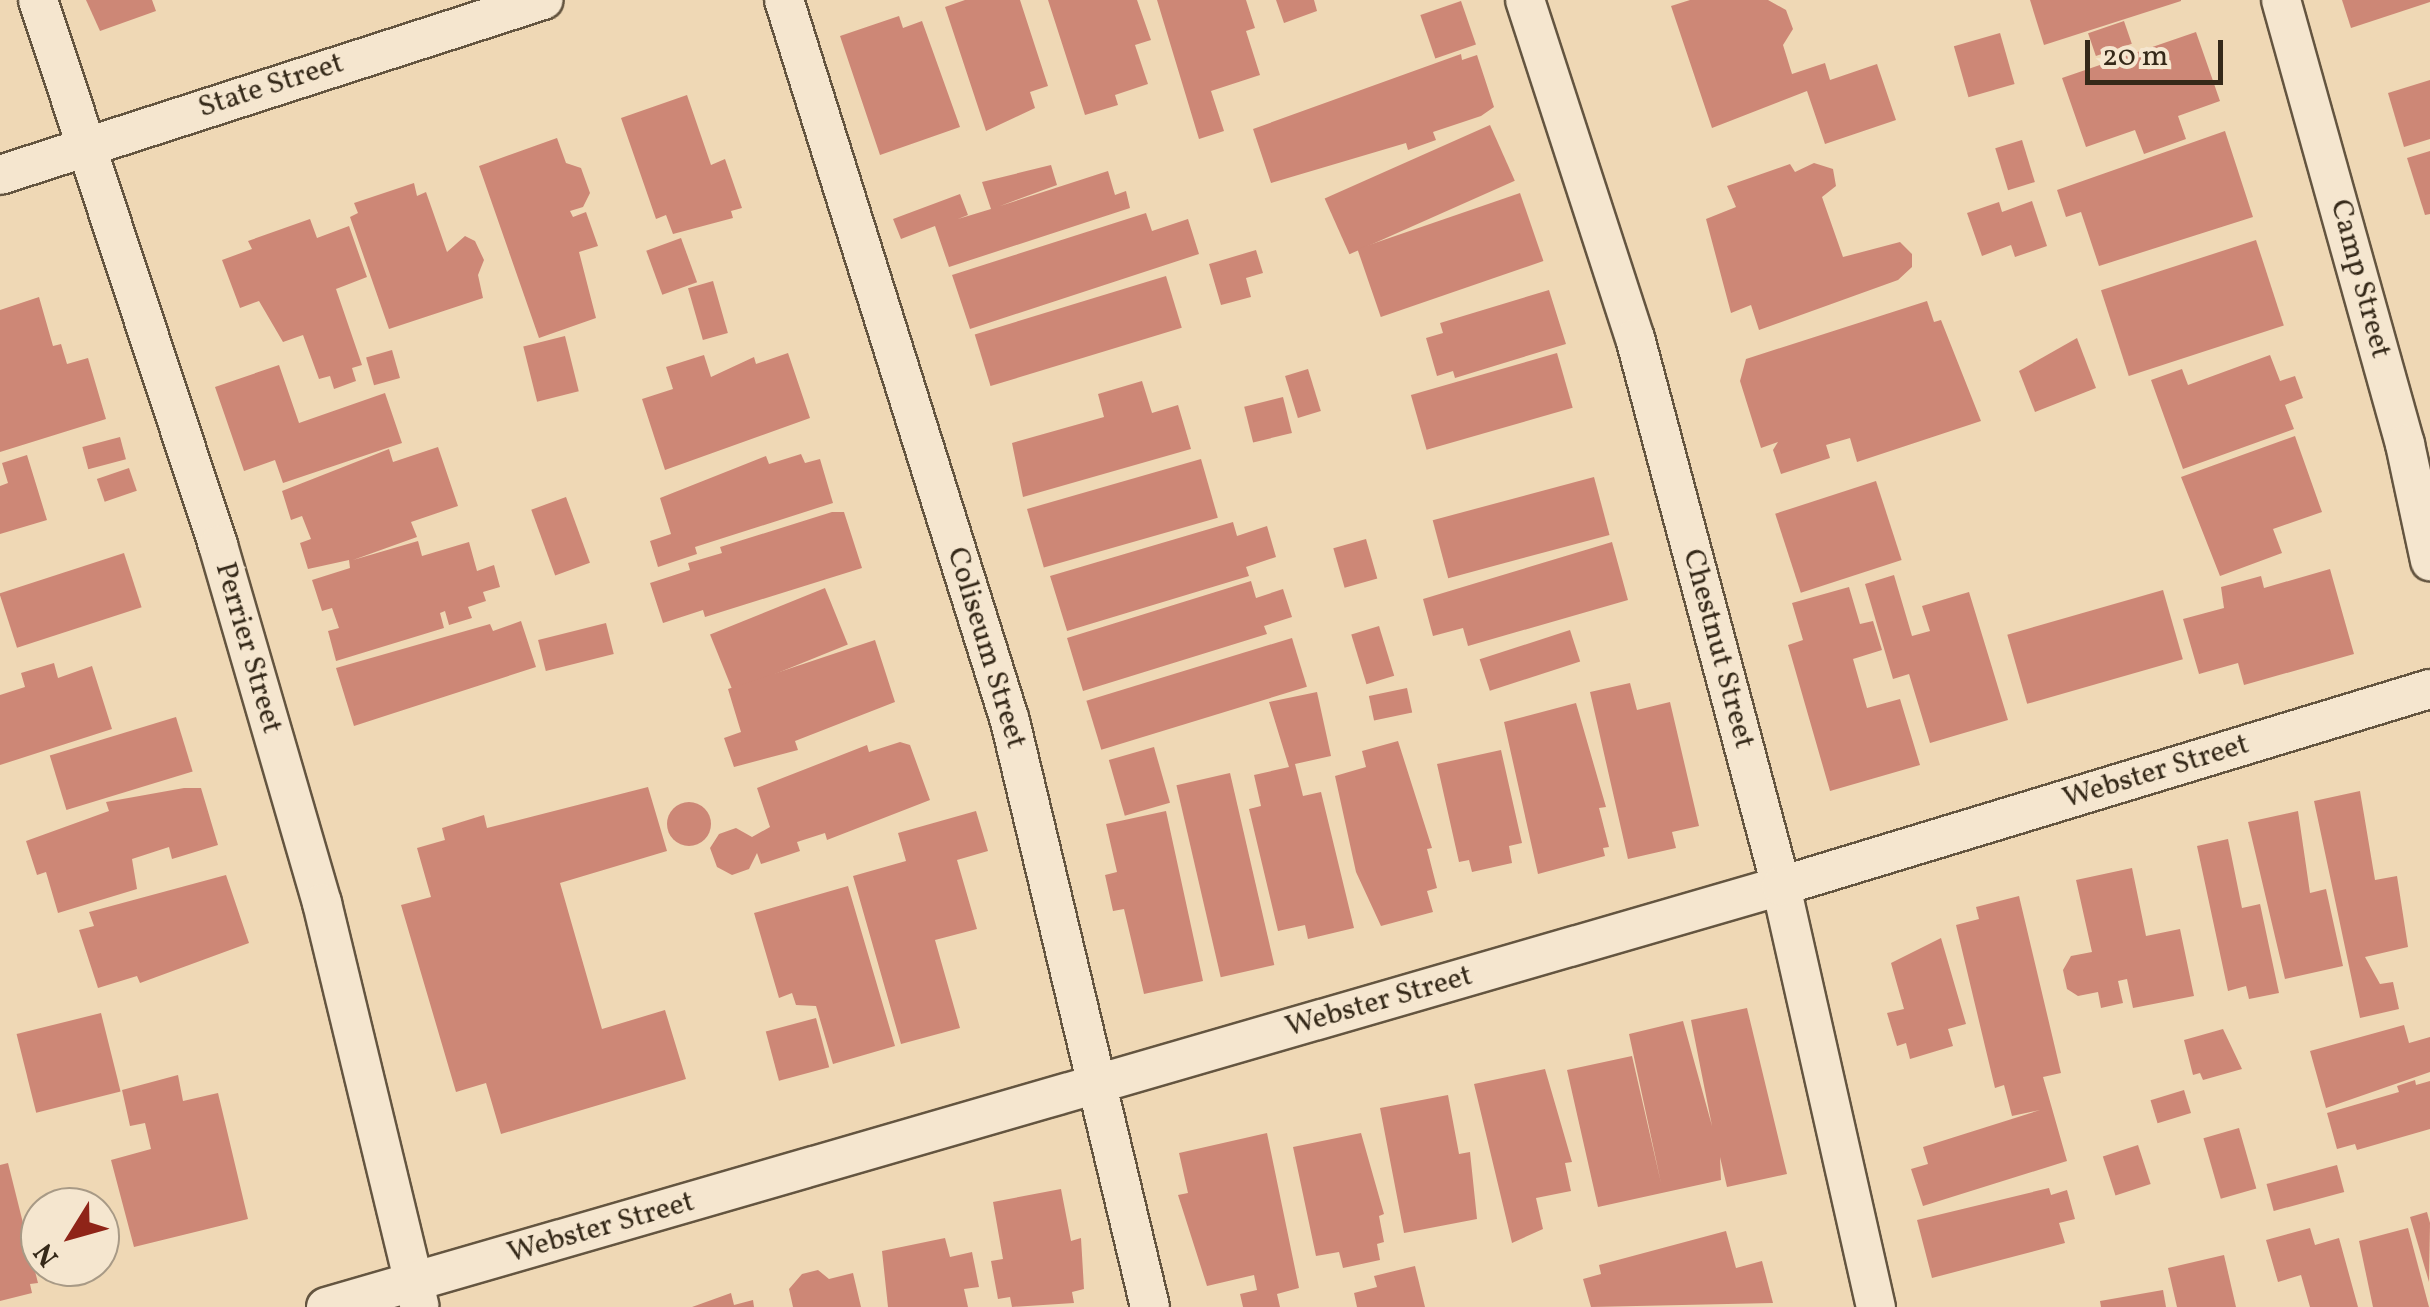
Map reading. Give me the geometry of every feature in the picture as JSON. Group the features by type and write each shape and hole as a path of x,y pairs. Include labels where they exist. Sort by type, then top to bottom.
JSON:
{"street":[{"name":"Perrier Street","path":"38,0 90,144 218,545 322,903 417,1294"},
{"name":"State Street","path":"0,174 543,0"},
{"name":"Coliseum Street","path":"784,0 1010,720 1150,1307"},
{"name":"Chestnut Street","path":"1525,0 1635,338 1781,886 1876,1307"},
{"name":"Camp Street","path":"2281,0 2405,444 2430,562"},
{"name":"Webster Street","path":"326,1307 417,1294 1097,1083 1781,886 2430,689"}],"building":[{"path":"86,0 152,0 156,11 100,31"},
{"path":"965,0 1020,0 1048,86 1030,92 1035,108 986,131 945,7"},
{"path":"1048,0 1137,0 1151,40 1135,45 1148,84 1115,95 1118,105 1085,115"},
{"path":"1157,0 1246,0 1255,28 1246,31 1260,75 1211,91 1224,131 1199,139"},
{"path":"1276,0 1314,0 1317,11 1284,23"},
{"path":"1690,0 1768,0 1786,10 1793,29 1783,45 1792,74 1825,63 1830,80 1877,64 1896,120 1825,144 1807,91 1712,128 1671,6"},
{"path":"2030,0 2181,0 2181,1 2044,45"},
{"path":"2342,0 2430,0 2430,2 2351,28"},
{"path":"1461,1 1476,44 1435,58 1420,15"},
{"path":"899,16 903,28 922,21 960,127 880,155 840,36"},
{"path":"2124,21 2132,44 2096,56 2088,33"},
{"path":"2196,32 2220,101 2178,116 2186,139 2144,154 2135,130 2086,147 2062,78"},
{"path":"2000,33 2015,84 1968,97 1954,46"},
{"path":"1461,54 1462,60 1477,55 1494,107 1481,116 1433,132 1436,140 1408,150 1406,143 1271,183 1253,129"},
{"path":"2430,80 2430,139 2404,147 2388,93"},
{"path":"687,95 711,165 725,159 742,208 731,211 733,218 673,234 666,215 656,219 621,118"},
{"path":"1490,125 1515,181 1349,254 1325,199"},
{"path":"2225,131 2253,217 2099,266 2081,212 2066,217 2057,190"},
{"path":"557,138 566,163 581,168 590,193 583,207 570,211 573,217 586,212 598,246 579,252 596,318 539,338 479,166"},
{"path":"2022,140 2035,182 2008,190 1995,148"},
{"path":"2430,151 2430,214 2425,215 2407,158"},
{"path":"1814,163 1833,169 1836,186 1822,197 1843,257 1900,242 1912,254 1912,267 1898,280 1759,330 1751,305 1731,313 1706,219 1736,207 1727,186 1790,164 1795,172"},
{"path":"1051,165 1057,185 1000,206 1108,171 1115,195 1126,191 1130,208 949,267 935,226 901,239 893,219 960,194 968,215 958,219 991,209 982,182"},
{"path":"414,183 417,196 426,192 447,252 465,236 475,241 484,260 478,275 483,298 389,329 350,217 358,213 354,203"},
{"path":"1520,193 1543,261 1381,317 1357,249"},
{"path":"2032,201 2047,246 2015,257 2011,245 1982,256 1967,213 1999,202 2002,212"},
{"path":"1146,213 1152,231 1188,219 1199,254 970,329 952,275"},
{"path":"310,219 317,238 349,226 367,277 336,289 362,365 352,368 356,381 334,389 330,376 319,379 303,335 283,342 259,301 240,308 222,260 252,249 248,241"},
{"path":"681,238 697,282 662,295 646,251"},
{"path":"2256,240 2284,326 2129,376 2101,290"},
{"path":"1256,250 1263,273 1246,278 1251,297 1221,305 1209,264"},
{"path":"1166,276 1182,328 991,386 975,334"},
{"path":"713,281 728,333 703,340 688,288"},
{"path":"1549,290 1566,344 1455,378 1453,371 1437,376 1426,338 1443,333 1440,323"},
{"path":"39,297 53,346 61,344 67,364 88,358 106,419 0,452 0,310"},
{"path":"1927,301 1934,322 1941,320 1981,421 1857,462 1850,438 1826,445 1830,458 1781,474 1773,450 1778,442 1761,448 1740,381 1746,359"},
{"path":"565,336 579,391 537,402 523,346"},
{"path":"2077,338 2096,388 2035,412 2019,371"},
{"path":"392,350 400,378 374,385 366,357"},
{"path":"788,353 810,418 665,470 642,399 673,389 666,367 704,355 711,377 754,357 756,364"},
{"path":"1557,353 1573,408 1427,450 1411,395"},
{"path":"2270,355 2280,381 2295,376 2303,398 2285,405 2294,429 2183,469 2151,380 2182,369 2188,385"},
{"path":"279,365 299,423 385,393 402,443 283,483 275,460 244,471 215,387"},
{"path":"1308,369 1321,411 1298,418 1285,376"},
{"path":"1142,381 1152,413 1178,405 1191,449 1023,497 1012,443 1104,417 1098,394"},
{"path":"1283,397 1292,433 1253,443 1244,407"},
{"path":"2295,436 2322,512 2273,529 2282,553 2220,576 2181,477"},
{"path":"120,437 126,459 88,469 82,447"},
{"path":"438,447 458,506 411,522 417,537 353,560 418,541 422,556 469,542 477,571 494,565 500,587 483,592 486,601 468,607 472,618 449,625 445,611 440,613 444,628 336,661 328,631 339,628 332,608 322,611 312,580 350,568 349,560 308,569 300,543 311,539 302,516 291,520 282,491 389,449 393,462"},
{"path":"801,454 805,463 820,459 833,503 695,547 697,554 658,567 650,541 671,534 660,498 766,456 769,464"},
{"path":"27,455 47,520 0,534 0,486 8,483 2,463"},
{"path":"1201,459 1218,518 1044,568 1027,509"},
{"path":"129,468 137,491 105,502 97,479"},
{"path":"1594,477 1610,535 1448,578 1433,520"},
{"path":"1876,481 1902,560 1801,593 1775,514"},
{"path":"566,497 590,563 555,575 531,510"},
{"path":"832,512 844,512 862,568 705,617 703,610 663,623 650,583 690,570 688,563 722,553 720,547"},
{"path":"1233,522 1237,536 1267,526 1276,557 1246,567 1249,576 1067,631 1050,576"},
{"path":"1366,539 1377,578 1345,588 1333,548"},
{"path":"1612,542 1628,600 1468,646 1463,628 1433,636 1423,599"},
{"path":"124,553 142,607 17,648 0,593"},
{"path":"2330,569 2354,654 2244,685 2238,663 2199,674 2183,619 2224,608 2221,587 2261,576 2264,588"},
{"path":"1894,575 1912,636 1930,631 1922,606 1969,592 2008,720 1930,743 1909,674 1893,679 1865,584"},
{"path":"1251,581 1256,598 1283,589 1292,617 1264,626 1267,634 1083,691 1067,638"},
{"path":"1849,587 1860,624 1873,621 1882,650 1853,659 1867,708 1900,699 1920,765 1830,791 1788,645 1803,640 1792,603"},
{"path":"825,588 848,645 733,691 710,634"},
{"path":"2163,590 2183,659 2027,704 2007,635"},
{"path":"521,621 536,667 354,726 336,668 490,624 493,631"},
{"path":"606,623 614,654 546,671 538,640"},
{"path":"1379,626 1394,676 1366,684 1351,634"},
{"path":"1570,630 1580,661 1490,691 1480,659"},
{"path":"1292,638 1307,687 1101,750 1086,701"},
{"path":"875,640 895,702 795,741 798,750 734,767 724,738 741,732 728,689"},
{"path":"54,663 58,678 92,666 112,729 0,765 0,695 25,687 21,673"},
{"path":"1630,683 1637,710 1670,702 1699,826 1672,832 1676,848 1628,859 1590,692"},
{"path":"1407,688 1412,712 1374,721 1369,696"},
{"path":"1317,692 1331,756 1295,764 1303,796 1321,792 1354,928 1308,939 1305,925 1278,931 1249,809 1261,806 1254,775 1289,767 1269,702"},
{"path":"1576,703 1606,807 1599,808 1609,847 1603,848 1605,856 1538,874 1504,722"},
{"path":"176,717 193,772 66,810 50,756"},
{"path":"1398,741 1432,848 1427,849 1437,888 1427,891 1433,912 1381,926 1356,872 1335,776 1366,767 1362,751"},
{"path":"900,742 910,745 930,800 827,840 825,833 797,842 800,851 761,864 757,853 749,869 732,875 717,867 710,848 719,834 736,828 752,837 770,827 757,788 867,745 869,752"},
{"path":"1154,747 1170,803 1125,816 1109,760"},
{"path":"1501,750 1522,843 1509,846 1512,863 1472,872 1469,860 1459,862 1437,764"},
{"path":"1230,773 1274,965 1221,977 1176,785"},
{"path":"648,787 667,851 560,883 602,1029 665,1010 686,1079 501,1134 486,1083 456,1092 401,905 431,897 417,848 445,840 442,828 484,815 487,828"},
{"path":"201,788 218,845 172,859 169,847 132,859 137,889 58,913 46,872 37,875 26,841 109,811 106,802"},
{"path":"2360,791 2375,880 2397,876 2408,947 2365,957 2380,984 2393,982 2399,1009 2360,1018 2314,801"},
{"path":"689,802 705,808 711,824 705,840 689,846 673,840 667,824 673,808"},
{"path":"976,811 988,851 957,860 977,929 935,940 960,1028 901,1044 853,876 906,861 898,833"},
{"path":"1166,811 1203,981 1144,994 1124,909 1113,911 1105,875 1117,872 1106,824"},
{"path":"2298,811 2310,893 2326,889 2343,966 2285,979 2248,822"},
{"path":"2228,839 2242,908 2260,904 2279,993 2249,999 2246,986 2228,991 2197,846"},
{"path":"2132,868 2146,936 2180,929 2194,996 2133,1008 2127,979 2118,981 2123,1003 2101,1008 2098,992 2078,996 2067,989 2063,970 2071,956 2092,952 2076,880"},
{"path":"226,875 249,943 140,983 137,976 98,988 79,930 94,926 89,912"},
{"path":"848,886 895,1046 833,1064 816,1006 796,1005 792,993 779,998 754,913"},
{"path":"2019,896 2061,1073 2043,1077 2067,1161 1923,1206 1911,1169 1928,1164 1923,1147 2040,1110 2012,1116 2004,1085 1995,1088 1956,925 1979,919 1976,907"},
{"path":"1941,938 1966,1024 1948,1029 1953,1046 1910,1059 1906,1043 1897,1046 1887,1013 1904,1009 1891,963"},
{"path":"1747,1008 1787,1174 1727,1187 1720,1157 1721,1180 1598,1207 1567,1070 1632,1056 1661,1183 1629,1034 1683,1021 1712,1126 1691,1020"},
{"path":"101,1013 121,1092 36,1113 17,1034"},
{"path":"816,1018 829,1067 779,1081 766,1031"},
{"path":"2404,1025 2409,1043 2430,1037 2430,1072 2326,1108 2310,1051"},
{"path":"2223,1029 2242,1069 2203,1080 2200,1073 2193,1075 2184,1040"},
{"path":"1545,1069 1572,1162 1565,1163 1571,1191 1536,1198 1543,1229 1512,1243 1474,1084"},
{"path":"178,1075 183,1101 218,1093 248,1219 134,1247 111,1160 151,1149 145,1123 130,1126 122,1090"},
{"path":"2415,1080 2416,1085 2430,1081 2430,1129 2357,1150 2355,1144 2337,1149 2327,1113 2399,1092 2397,1086"},
{"path":"2184,1090 2191,1113 2158,1123 2151,1100"},
{"path":"1448,1095 1459,1154 1470,1152 1477,1219 1404,1233 1380,1108"},
{"path":"2239,1128 2256,1189 2221,1199 2203,1138"},
{"path":"1267,1133 1299,1288 1277,1294 1280,1307 1243,1307 1240,1294 1257,1290 1254,1275 1207,1286 1178,1195 1188,1193 1179,1153"},
{"path":"1361,1133 1384,1214 1379,1216 1384,1242 1377,1244 1380,1260 1343,1268 1339,1252 1316,1256 1293,1147"},
{"path":"2138,1145 2151,1184 2115,1195 2103,1156"},
{"path":"8,1163 20,1211 20,1287 31,1287 32,1293 0,1301 0,1165"},
{"path":"2337,1165 2344,1192 2274,1211 2266,1184"},
{"path":"2049,1188 2051,1195 2067,1190 2075,1219 2059,1223 2065,1243 1932,1278 1917,1220"},
{"path":"1061,1189 1071,1241 1081,1238 1084,1289 1072,1292 1074,1303 1012,1307 1010,1297 998,1299 991,1261 1003,1259 993,1202"},
{"path":"2427,1212 2430,1223 2429,1282 2410,1217"},
{"path":"2310,1228 2315,1245 2339,1238 2358,1307 2310,1307 2301,1275 2278,1282 2266,1240"},
{"path":"2408,1228 2429,1307 2373,1307 2359,1241"},
{"path":"1726,1231 1736,1268 1762,1261 1773,1303 1591,1307 1583,1279 1601,1274 1599,1265"},
{"path":"945,1238 950,1257 972,1252 979,1287 964,1289 968,1307 888,1307 882,1251"},
{"path":"2224,1255 2236,1307 2177,1307 2168,1268"},
{"path":"1415,1266 1425,1307 1357,1307 1354,1293 1377,1287 1374,1276"},
{"path":"818,1270 829,1279 853,1273 861,1307 793,1307 789,1289 802,1274"},
{"path":"2163,1290 2166,1307 2101,1307 2100,1301"},
{"path":"731,1293 734,1305 753,1300 754,1307 692,1307"}]}
